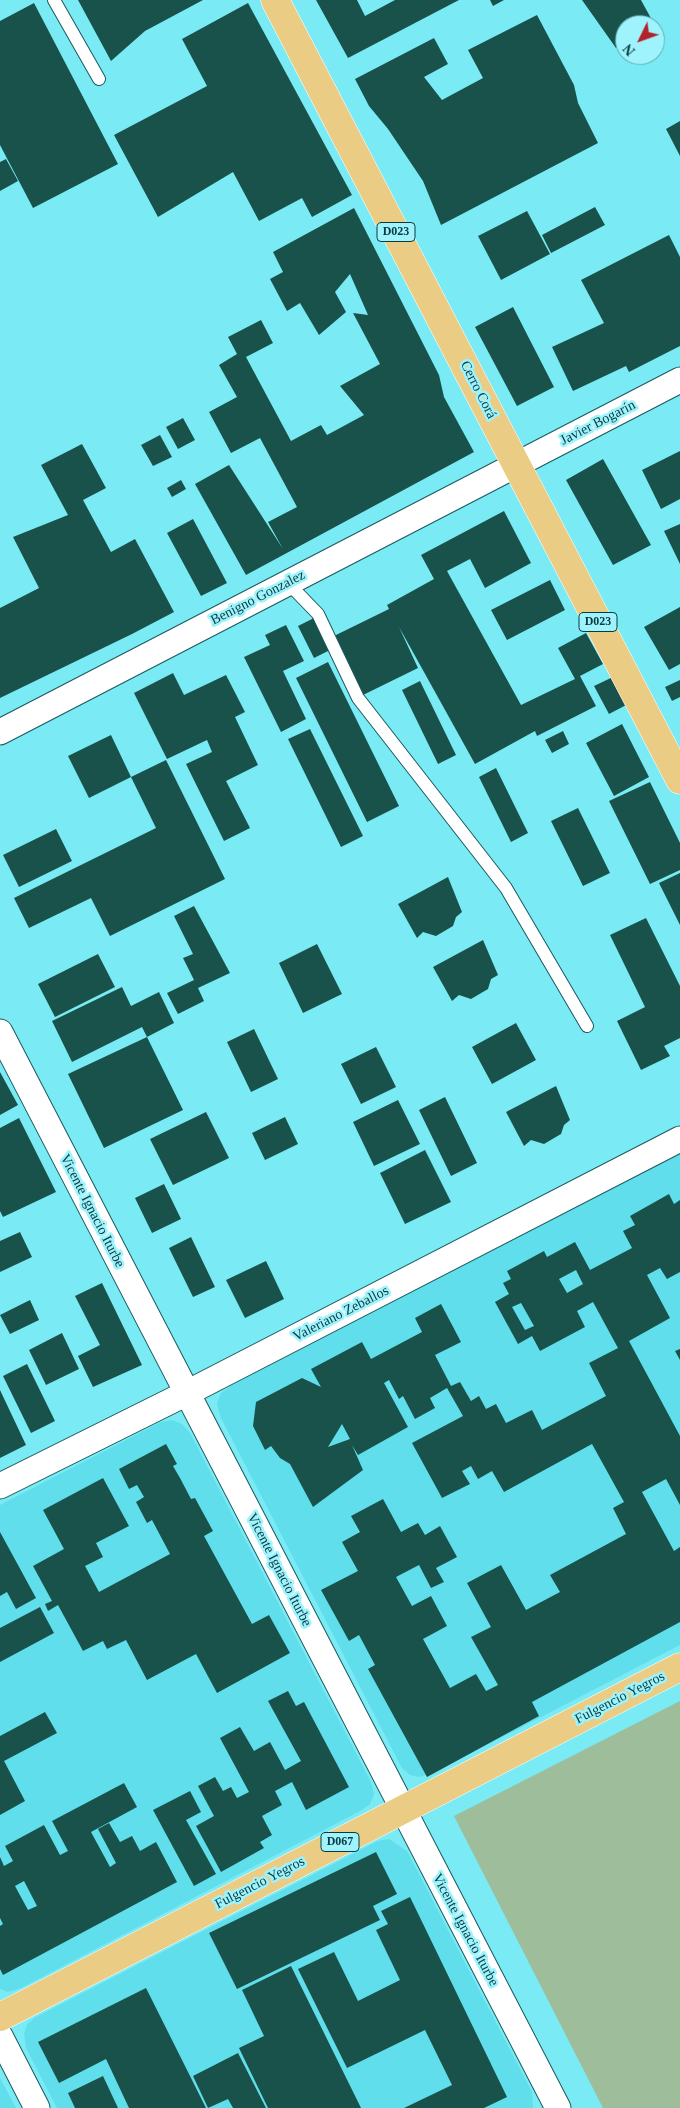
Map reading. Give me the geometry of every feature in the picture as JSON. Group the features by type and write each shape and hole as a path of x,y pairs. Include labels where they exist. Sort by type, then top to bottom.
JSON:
{"main road":[{"name":"Cerro Corá","path":"275,0 680,780"},
{"name":"Fulgencio Yegros","path":"0,2017 680,1667"}],"street":[{"name":"Javier Bogarín","path":"516,465 680,380"},
{"name":"Benigno Gonzalez","path":"0,732 516,465"},
{"name":"Vicente Ignacio Iturbe","path":"0,1032 558,2108"},
{"name":"Valeriano Zeballos","path":"0,1486 187,1393 680,1140"},
{"path":"0,2036 38,2108"}],"lane":[{"path":"54,0 100,79"},
{"path":"288,583 318,614 358,698 506,888 587,1026"}],"shaded area":[{"path":"680,1154 680,1645 431,1774 419,1777 410,1775 402,1768 221,1418 217,1404 221,1393 232,1385"},
{"path":"172,1420 182,1424 190,1433 371,1782 374,1794 370,1804 362,1810 21,1988 8,1992 0,1989 0,1505 161,1422"},
{"path":"389,1839 407,1851 532,2092 533,2108 57,2108 26,2048 24,2034 27,2024 36,2017 378,1841"},
{"path":"0,2078 16,2108 0,2108"}],"green space":[{"path":"680,1701 680,2108 603,2108 454,1816"}],"building":[{"path":"78,0 203,0 145,31 111,61"},
{"path":"316,0 357,0 365,16 395,0 459,0 348,58"},
{"path":"490,0 504,0 493,6"},
{"path":"582,0 641,0 649,15 615,15 615,47"},
{"path":"34,3 118,164 33,208 0,145 0,21"},
{"path":"248,3 352,195 312,217 302,198 259,221 233,172 158,217 114,135 207,86 182,39"},
{"path":"537,15 574,85 578,103 598,143 441,225 423,181 388,129 369,106 355,79 434,38 448,64 424,77 442,100 483,78 468,50"},
{"path":"680,121 680,156 666,129"},
{"path":"6,159 18,181 0,191 0,162"},
{"path":"595,207 605,225 551,253 542,235"},
{"path":"354,208 439,375 444,397 474,452 246,575 195,484 229,465 283,549 268,522 297,507 260,438 231,453 209,412 237,397 219,365 237,354 228,337 261,320 273,343 246,357 291,441 321,425 327,435 364,415 340,386 380,364 353,313 368,315 350,274 335,292 346,312 319,335 300,303 287,311 270,279 283,272 273,252"},
{"path":"527,211 550,254 501,280 478,236"},
{"path":"669,235 680,257 680,346 629,372 626,366 573,391 552,347 604,323 581,280"},
{"path":"513,307 554,387 517,406 475,327"},
{"path":"183,418 195,440 178,449 166,427"},
{"path":"160,435 172,457 153,466 141,445"},
{"path":"82,444 106,488 83,500 111,552 135,539 174,612 0,698 0,608 39,588 13,537 68,515 41,465"},
{"path":"680,451 680,499 661,509 642,470"},
{"path":"603,459 651,545 613,565 566,480"},
{"path":"181,480 186,489 172,497 167,488"},
{"path":"504,511 531,563 485,588 470,559 447,571 521,705 575,679 558,648 586,633 603,664 580,676 596,706 537,736 535,731 475,764 399,627 418,668 363,695 334,636 389,609 387,605 434,579 421,555"},
{"path":"193,519 227,583 201,596 167,533"},
{"path":"680,524 680,564 664,531"},
{"path":"550,580 565,610 507,640 491,610"},
{"path":"680,607 680,664 669,670 644,627"},
{"path":"316,617 332,649 314,658 298,626"},
{"path":"286,625 304,661 283,671 306,719 281,732 244,657 270,645 265,635"},
{"path":"328,662 399,806 367,822 296,678"},
{"path":"173,673 184,695 226,675 245,712 235,717 258,765 226,781 250,828 224,841 186,764 212,752 207,740 167,759 134,693"},
{"path":"615,676 630,703 609,714 594,686"},
{"path":"680,680 680,697 672,701 665,687"},
{"path":"420,681 456,755 438,764 402,690"},
{"path":"622,724 649,777 614,796 586,743"},
{"path":"310,729 363,836 341,847 288,739"},
{"path":"563,731 569,744 552,753 545,740"},
{"path":"111,735 131,777 89,798 68,756"},
{"path":"166,760 225,879 110,936 91,898 29,928 14,898 156,828 131,777"},
{"path":"496,768 528,833 511,842 479,777"},
{"path":"650,782 680,843 680,870 650,884 609,801"},
{"path":"578,808 610,873 583,886 551,821"},
{"path":"56,829 72,861 19,887 3,855"},
{"path":"680,873 680,925 659,883"},
{"path":"448,877 462,912 456,917 453,926 436,936 423,932 417,938 398,904"},
{"path":"194,906 230,973 198,988 204,1001 178,1014 167,993 194,980 183,958 193,954 174,916"},
{"path":"646,918 680,986 680,1038 664,1046 670,1056 641,1070 617,1021 645,1007 610,935"},
{"path":"483,940 498,975 491,979 488,989 471,999 459,995 452,1001 433,967"},
{"path":"317,944 342,994 303,1013 279,963"},
{"path":"98,954 115,987 55,1017 38,984"},
{"path":"122,987 131,1006 159,992 174,1023 147,1037 142,1027 72,1062 52,1021"},
{"path":"516,1023 536,1060 492,1084 472,1047"},
{"path":"254,1029 278,1079 251,1092 227,1042"},
{"path":"147,1037 183,1110 104,1148 68,1074"},
{"path":"376,1047 396,1087 361,1104 341,1064"},
{"path":"0,1072 18,1105 0,1115"},
{"path":"556,1086 570,1120 564,1125 561,1134 544,1144 531,1140 524,1146 506,1112"},
{"path":"445,1097 477,1163 451,1176 419,1110"},
{"path":"398,1100 420,1144 374,1166 353,1122"},
{"path":"206,1112 229,1158 173,1185 150,1139"},
{"path":"285,1117 298,1144 265,1160 252,1133"},
{"path":"19,1118 56,1192 3,1217 0,1211 0,1128"},
{"path":"425,1150 451,1202 405,1224 380,1173"},
{"path":"164,1184 181,1219 152,1233 135,1198"},
{"path":"669,1194 674,1204 680,1200 680,1272 667,1279 660,1268 647,1275 670,1318 629,1341 680,1436 680,1505 666,1479 642,1492 674,1551 680,1547 680,1622 532,1702 539,1716 427,1777 368,1669 375,1665 359,1635 349,1641 321,1590 358,1571 342,1542 360,1532 351,1516 383,1499 401,1532 418,1523 425,1535 440,1526 457,1557 436,1568 444,1582 431,1588 419,1565 396,1577 412,1606 431,1596 447,1626 423,1639 450,1688 476,1674 486,1691 498,1685 471,1637 491,1627 467,1583 501,1565 526,1610 560,1592 550,1575 626,1534 613,1508 624,1502 592,1444 504,1492 492,1471 478,1479 471,1466 462,1471 470,1484 442,1498 412,1443 463,1416 447,1388 430,1398 435,1408 415,1419 403,1396 399,1399 389,1380 384,1383 408,1427 358,1455 352,1445 363,1470 313,1507 290,1464 280,1458 271,1446 265,1450 253,1426 256,1402 302,1378 321,1387 311,1369 362,1342 371,1359 422,1332 415,1318 441,1304 461,1342 435,1355 451,1386 460,1382 471,1401 479,1396 486,1409 496,1404 506,1423 532,1410 542,1430 606,1396 589,1363 618,1348 593,1302 577,1311 585,1327 540,1351 532,1336 518,1344 495,1302 509,1294 503,1283 511,1279 507,1271 544,1251 547,1257 575,1242 590,1270 632,1248 623,1231 635,1225 630,1216","holes":["576,1270 583,1284 567,1293 559,1279","521,1303 534,1326 525,1330 512,1307","342,1424 350,1439 328,1447"]},
{"path":"20,1232 32,1257 0,1272 0,1241"},
{"path":"191,1237 215,1287 193,1297 169,1248"},
{"path":"266,1261 284,1299 245,1318 226,1280"},
{"path":"102,1283 142,1365 93,1387 78,1356 100,1345 75,1296"},
{"path":"30,1300 39,1320 10,1334 0,1315"},
{"path":"62,1333 79,1369 46,1385 29,1350"},
{"path":"680,1349 680,1360 675,1351"},
{"path":"27,1364 55,1421 31,1433 3,1376"},
{"path":"0,1390 26,1445 0,1458"},
{"path":"166,1444 177,1464 173,1466 191,1499 195,1498 213,1531 204,1536 252,1624 269,1615 290,1653 217,1693 196,1654 147,1680 126,1640 107,1649 103,1641 83,1651 58,1605 48,1611 45,1604 52,1601 33,1566 64,1549 43,1510 103,1478 129,1526 96,1543 103,1557 85,1566 99,1592 170,1554 152,1520 147,1523 136,1502 144,1497 137,1485 129,1489 119,1469"},
{"path":"0,1532 36,1598 16,1609 7,1592 0,1596"},
{"path":"40,1607 54,1633 0,1662 0,1628"},
{"path":"288,1691 296,1706 304,1702 349,1787 306,1810 292,1782 275,1791 282,1805 262,1816 272,1835 260,1842 264,1848 221,1872 196,1826 214,1816 198,1786 215,1777 223,1791 231,1787 237,1798 249,1792 220,1738 240,1727 254,1751 270,1742 285,1770 301,1761 268,1701"},
{"path":"45,1712 57,1733 4,1761 25,1801 0,1815 0,1736"},
{"path":"124,1783 137,1807 91,1832 110,1867 116,1863 98,1829 109,1823 120,1842 132,1836 140,1851 156,1842 177,1882 3,1975 0,1969 0,1926 3,1924 0,1918 0,1857 4,1866 13,1861 5,1846 44,1825 60,1855 68,1851 52,1821","holes":["24,1881 37,1906 28,1910 15,1886"]},
{"path":"190,1791 201,1812 186,1820 216,1874 194,1886 153,1810"},
{"path":"376,1852 397,1894 373,1906 380,1920 237,1989 209,1933"},
{"path":"410,1897 507,2097 484,2108 404,2108 452,2085 425,2030 347,2068 298,1969 334,1952 358,2001 400,1980 376,1930 388,1924 381,1911"},
{"path":"291,1966 361,2108 268,2108 239,2048 264,2036 242,1990"},
{"path":"146,1988 206,2108 129,2108 106,2059 59,2083 38,2042"},
{"path":"238,2053 266,2108 233,2108 228,2099 208,2108 193,2076"},
{"path":"103,2076 118,2108 75,2108 68,2093"}]}
